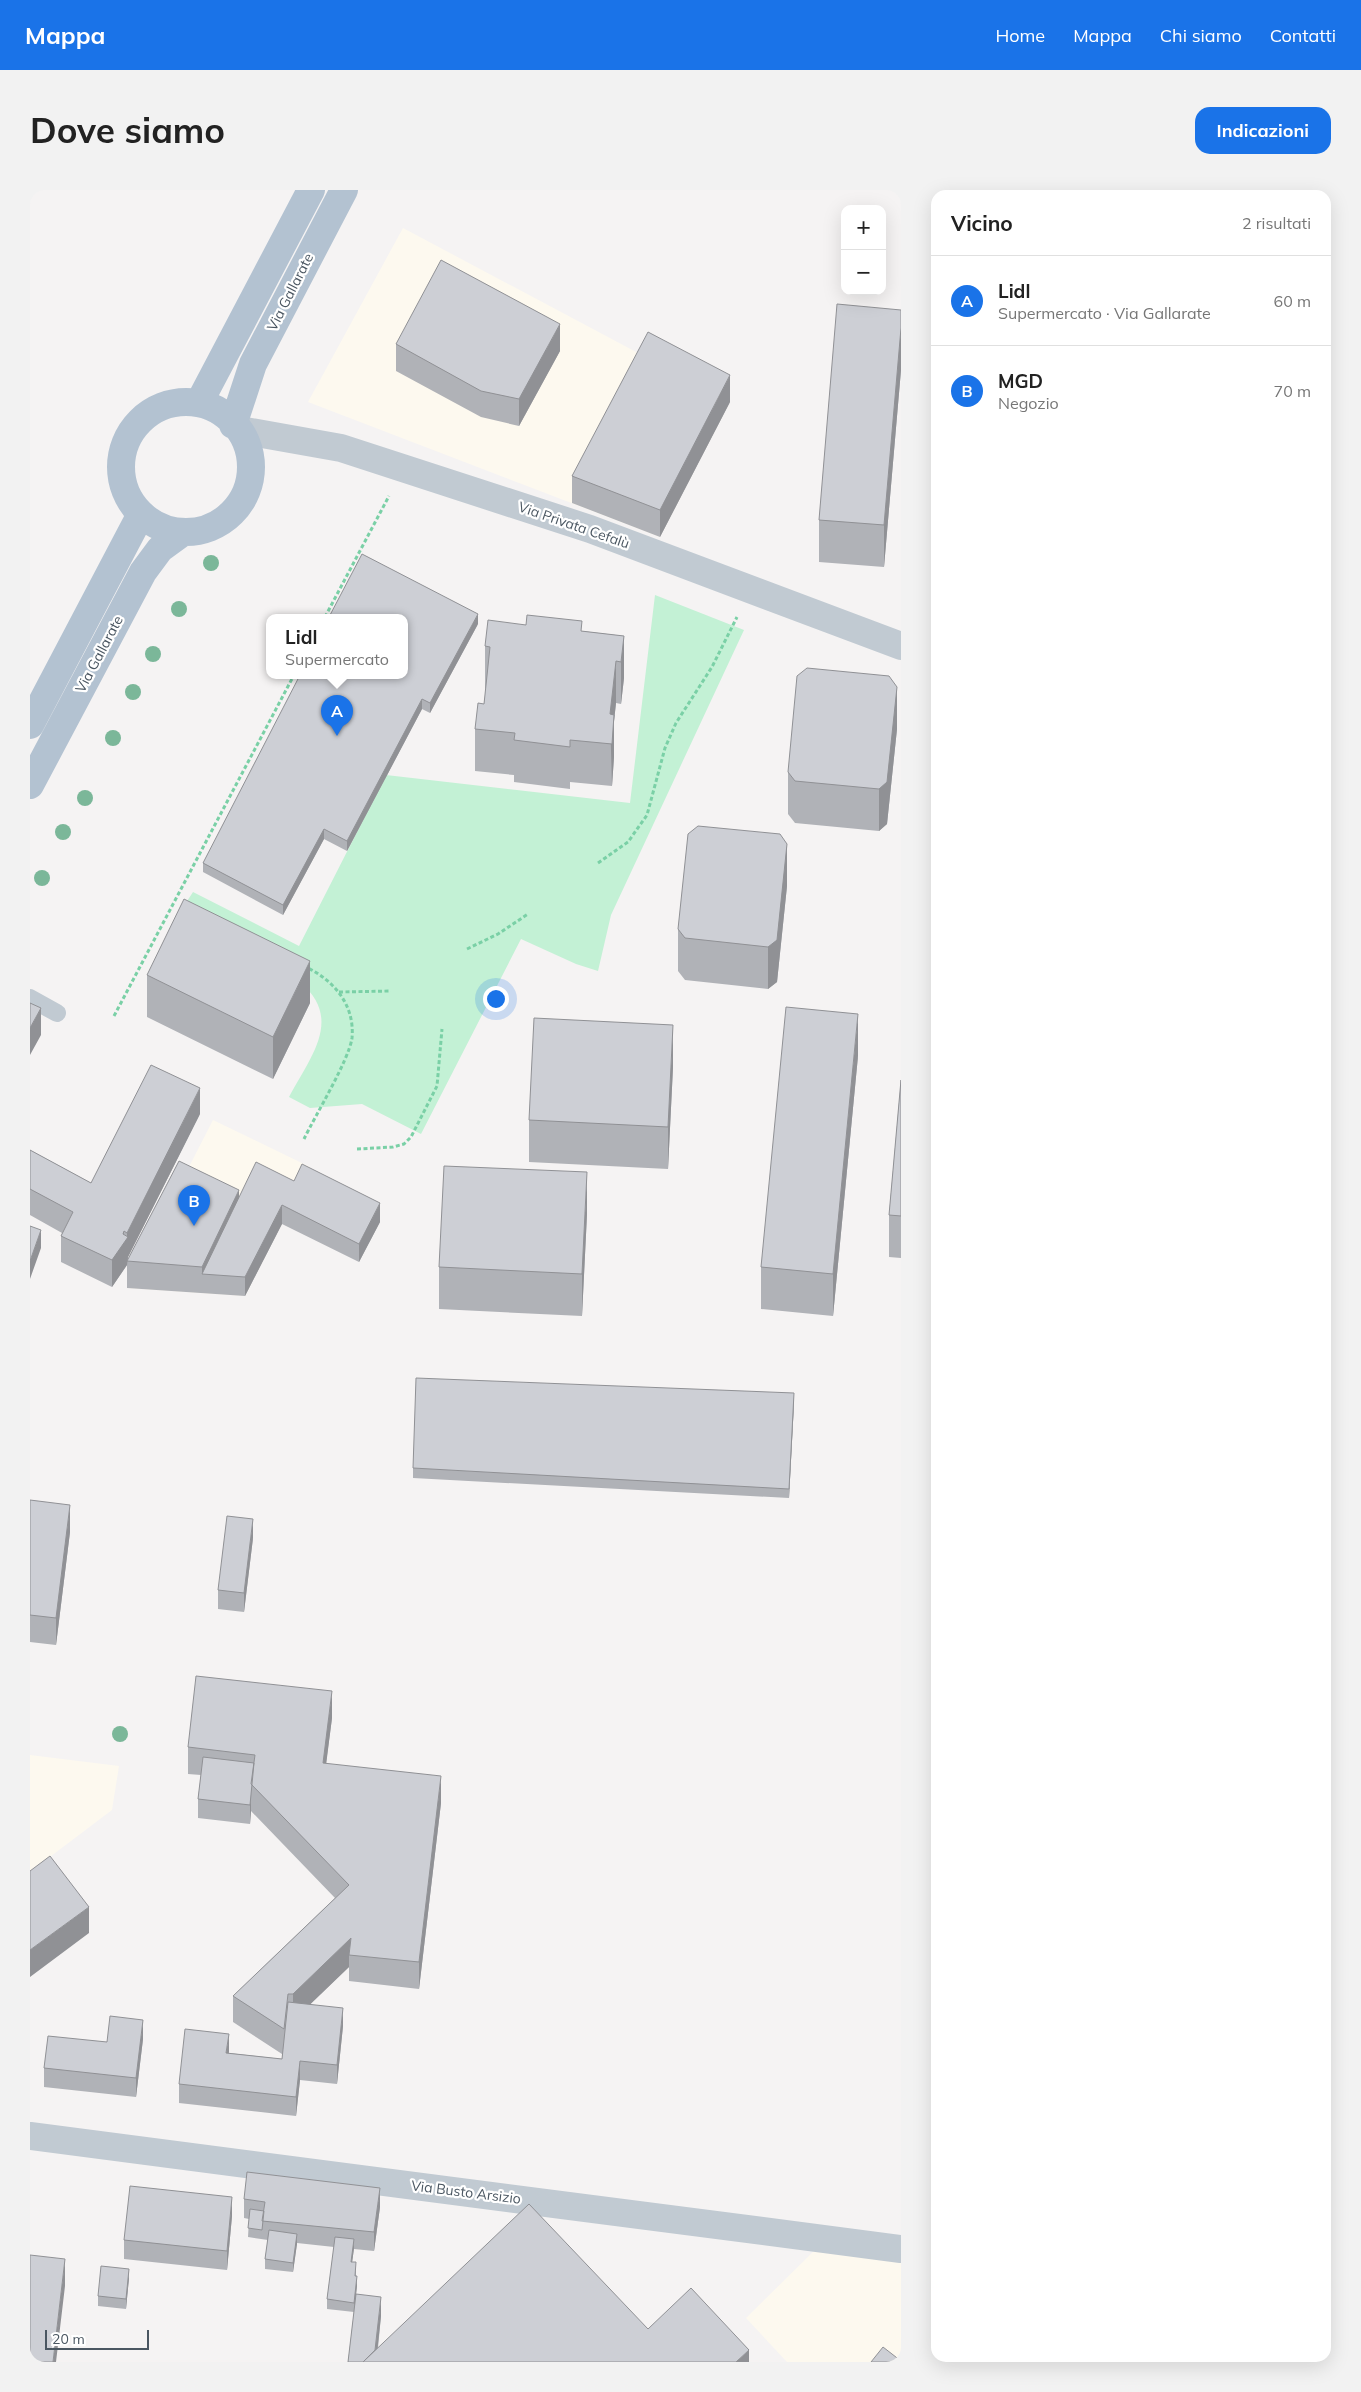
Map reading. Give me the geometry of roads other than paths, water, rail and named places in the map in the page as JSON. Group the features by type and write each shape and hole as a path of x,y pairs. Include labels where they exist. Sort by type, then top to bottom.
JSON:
{"main road":[{"name":"Via Gallarate","path":"199,403 310,190"},
{"name":"Via Gallarate","path":"237,428 253,364 344,190"},
{"name":"Via Gallarate","path":"180,402 199,403 223,413 237,428 247,444 252,469 249,485 243,500 221,523 206,530 182,533 158,526 141,514 125,492 122,476 122,452 128,437 138,423 157,409 180,402"},
{"name":"Via Gallarate","path":"30,725 141,514"},
{"name":"Via Gallarate","path":"30,785 143,572 160,549 182,533"}],"street":[{"name":"Via Privata Cefalù","path":"237,428 341,448 590,529 901,646"},
{"name":"Via Busto Arsizio","path":"30,2136 901,2249"}],"lane":[{"path":"30,998 57,1013"}],"place":[{"name":"Lidl","path":"337,736"},
{"name":"MGD","path":"194,1226"}]}
